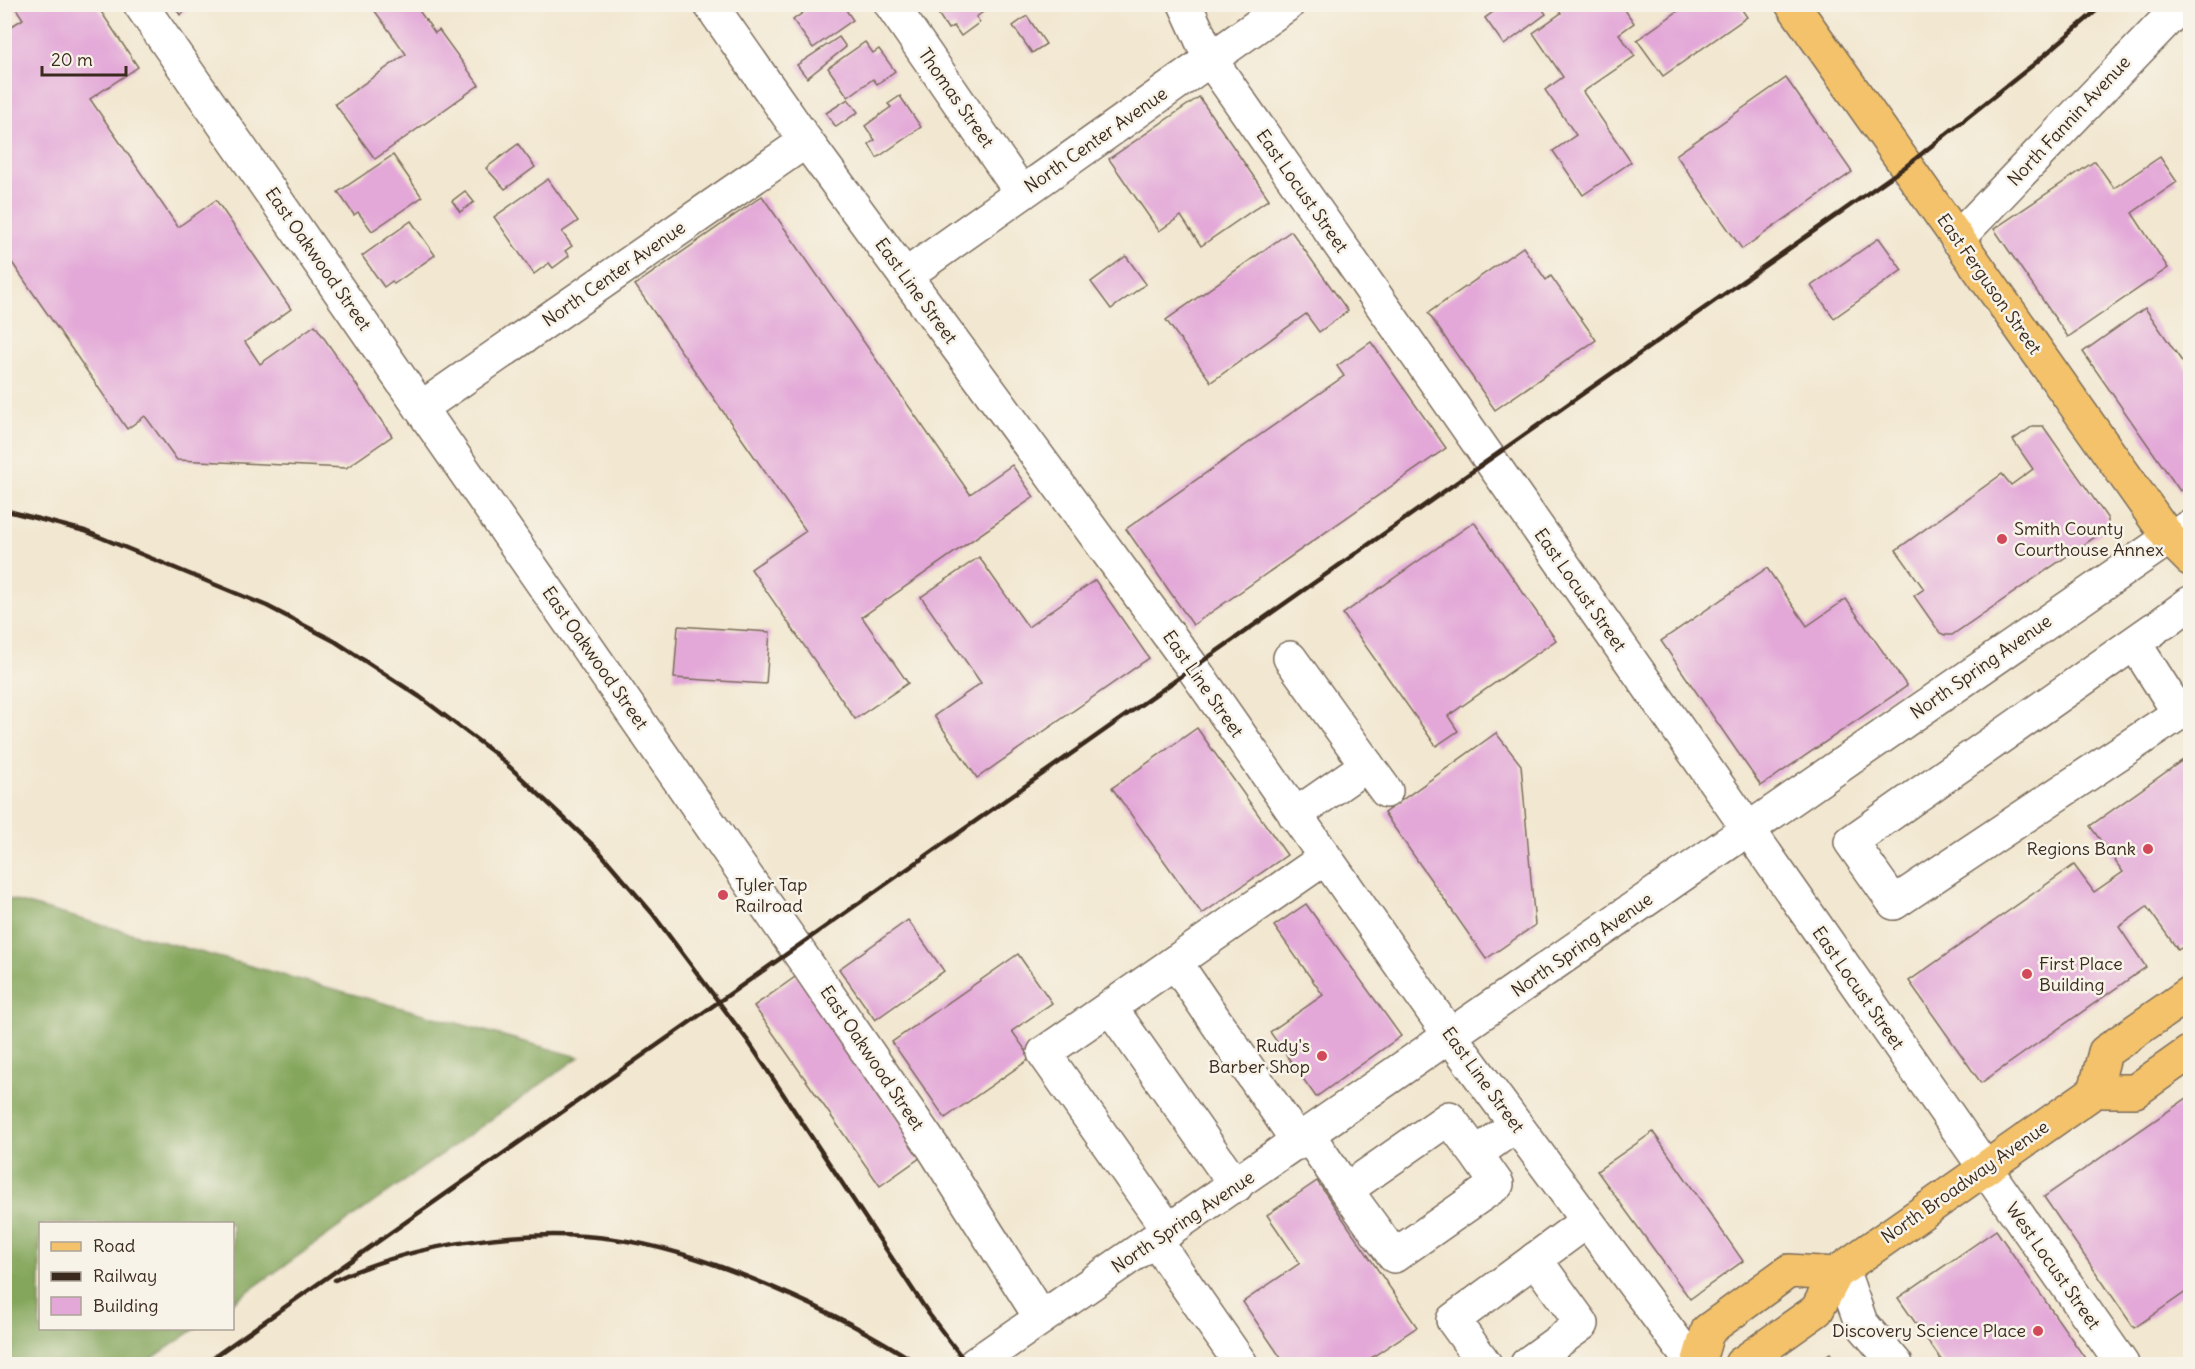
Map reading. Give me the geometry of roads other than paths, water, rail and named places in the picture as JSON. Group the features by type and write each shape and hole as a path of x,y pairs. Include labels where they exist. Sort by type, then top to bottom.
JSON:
{"main road":[{"name":"East Ferguson Street","path":"1792,4 1957,239 2183,541"},
{"path":"2190,993 2105,1052 2094,1091 2135,1091 2190,1052"},
{"name":"North Broadway Avenue","path":"1742,1365 1817,1310 1839,1271 2094,1091"},
{"path":"1698,1365 1708,1330 1789,1271 1839,1271"}],"street":[{"name":"East Oakwood Street","path":"140,4 934,1149 1041,1318"},
{"name":"East Line Street","path":"710,4 806,141 1193,668 1451,1037 1693,1365"},
{"name":"Thomas Street","path":"891,4 1022,192"},
{"name":"East Locust Street","path":"1185,4 1210,59 1984,1168"},
{"name":"North Center Avenue","path":"905,276 1288,4"},
{"name":"North Fannin Avenue","path":"1957,239 2182,4"},
{"name":"North Center Avenue","path":"421,408 806,141"},
{"name":"North Spring Avenue","path":"975,1365 1451,1037 1746,830 2183,541"},
{"path":"2151,632 2185,709 1894,903 1851,842 2190,603"},
{"path":"1290,658 1386,791"},
{"path":"1295,815 1367,765"},
{"path":"1241,1365 1162,1235 1044,1053 1325,858"},
{"path":"1175,962 1304,1139 1346,1190 1394,1256 1497,1184 1449,1118 1346,1190"},
{"path":"1110,1007 1236,1186"},
{"path":"1476,1154 1516,1125"},
{"name":"West Locust Street","path":"1984,1168 2122,1365"},
{"path":"1485,1365 1453,1320 1587,1221"},
{"path":"1527,1365 1582,1324 1535,1259"},
{"path":"1839,1271 1861,1323 1896,1365"}],"railway":[{"path":"204,1364 1905,167 2033,65 2104,4"},
{"path":"4,510 85,531 267,606 336,642 420,697 497,755 598,850 652,913 748,1041 929,1314 967,1364"},
{"path":"335,1280 400,1256 472,1241 545,1235 614,1239 689,1256 772,1287 851,1325 918,1364"}],"place":[{"name":"Smith County Courthouse Annex","path":"2002,539"},
{"name":"Regions Bank","path":"2148,849"},
{"name":"Tyler Tap Railroad","path":"723,895"},
{"name":"First Place Building","path":"2027,974"},
{"name":"Rudy's Barber Shop","path":"1322,1056"},
{"name":"Discovery Science Place","path":"2038,1331"}]}
